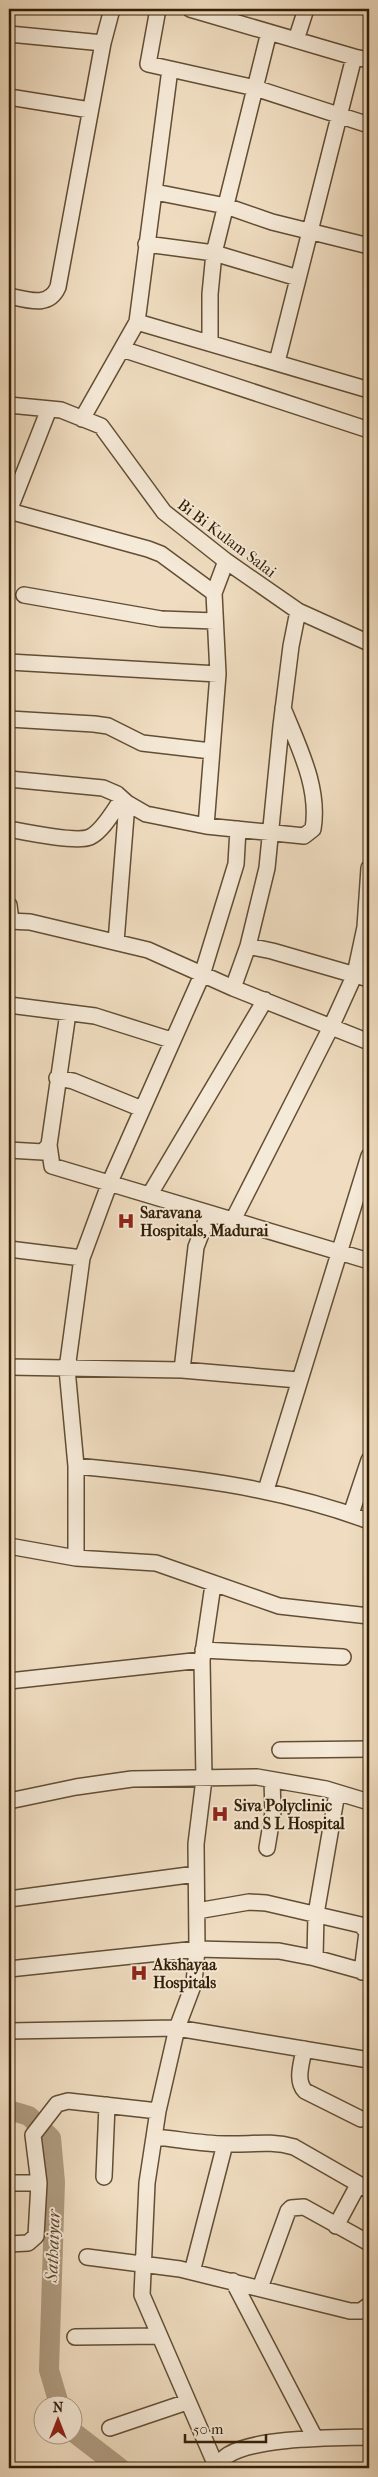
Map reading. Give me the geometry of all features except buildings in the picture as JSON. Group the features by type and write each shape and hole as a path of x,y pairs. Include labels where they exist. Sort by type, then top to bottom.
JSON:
{"street":[{"path":"9,296 47,301 56,294 103,43 112,9"},
{"path":"158,9 148,64 255,88 369,126"},
{"path":"190,9 362,58 339,117 276,362"},
{"path":"296,40 306,9"},
{"path":"210,342 210,294 214,253 269,32"},
{"path":"9,34 103,43"},
{"path":"82,419 137,322 170,69"},
{"path":"9,97 90,110"},
{"path":"155,192 226,206 272,222 369,246"},
{"path":"146,244 214,253 298,278"},
{"path":"137,322 369,390"},
{"path":"122,349 369,430"},
{"name":"Bi Bi Kulam Salai","path":"9,405 61,410 101,426 164,512 226,561 298,611 369,642"},
{"path":"49,409 9,511 161,554 214,593"},
{"path":"206,826 218,674 214,593 226,561"},
{"path":"24,595 87,608 161,619 215,621"},
{"path":"233,988 248,946 266,875 291,646 298,611"},
{"path":"9,662 218,674"},
{"path":"9,779 103,788 118,794 124,801 146,814 206,826 304,836 313,829 315,821 309,772 284,708"},
{"path":"9,719 108,726 142,742 211,752"},
{"path":"9,830 59,837 88,838 96,833 124,801"},
{"path":"116,942 124,801"},
{"path":"76,1558 76,1466 67,1369 82,1258 110,1182 171,1040 202,975 236,864 238,829"},
{"path":"233,1220 331,1027 362,976 369,868"},
{"path":"9,906 10,921 30,922 148,950 233,988 369,1042"},
{"path":"248,946 362,976"},
{"path":"150,1194 265,1000"},
{"path":"9,1005 95,1016 171,1040"},
{"path":"68,1013 57,1078 49,1145 52,1166 369,1261"},
{"path":"57,1078 73,1081 142,1109"},
{"path":"9,1150 43,1152 49,1145"},
{"path":"266,1490 280,1450 298,1380 369,1156"},
{"path":"182,1370 196,1247 209,1213"},
{"path":"9,1249 82,1258"},
{"path":"9,1367 182,1370 298,1380"},
{"path":"351,1514 369,1460"},
{"path":"76,1466 182,1476 266,1490 351,1514 369,1521"},
{"path":"9,1546 76,1558 156,1564 279,1606 369,1616"},
{"path":"213,1585 202,1655 204,1779 196,1844 198,1949 194,1982 177,2028 158,2111 147,2183 142,2295 216,2468 227,2455 243,2448 315,2438 369,2437"},
{"path":"9,1681 202,1655 343,1657"},
{"path":"280,1750 369,1749"},
{"path":"9,1801 76,1787 132,1780 257,1777 337,1793 369,1802"},
{"path":"267,1848 273,1812 272,1780"},
{"path":"315,1958 316,1914 337,1793"},
{"path":"9,1899 196,1874"},
{"path":"9,1970 198,1949 279,1951 315,1958 365,1972 366,1929 361,1925 284,1906 249,1902 197,1911"},
{"path":"9,2031 177,2028 369,2060"},
{"path":"304,2049 299,2081 305,2091 361,2119"},
{"path":"9,2244 28,2243 36,2236 39,2183 33,2134 57,2104 68,2101 158,2111"},
{"path":"104,2177 107,2105"},
{"path":"155,2137 225,2144 273,2142 294,2147 364,2188 336,2226"},
{"path":"192,2272 225,2144"},
{"path":"9,2183 39,2183"},
{"path":"260,2288 288,2211 292,2208 304,2208 369,2243"},
{"path":"87,2257 144,2263 192,2272 350,2311 361,2311 369,2305"},
{"path":"233,2281 315,2438"},
{"path":"75,2336 159,2336"},
{"path":"110,2428 187,2402"}],"waterway":[{"name":"Sathaiyar","path":"9,2110 29,2116 51,2138 55,2182 49,2370 56,2394"},
{"name":"Sathaiyar","path":"82,2439 120,2468"}],"place":[{"name":"Saravana Hospitals, Madurai","path":"126,1221"},
{"name":"Siva Polyclinic and S L Hospital","path":"220,1814"},
{"name":"Akshayaa Hospitals","path":"139,1973"}]}
